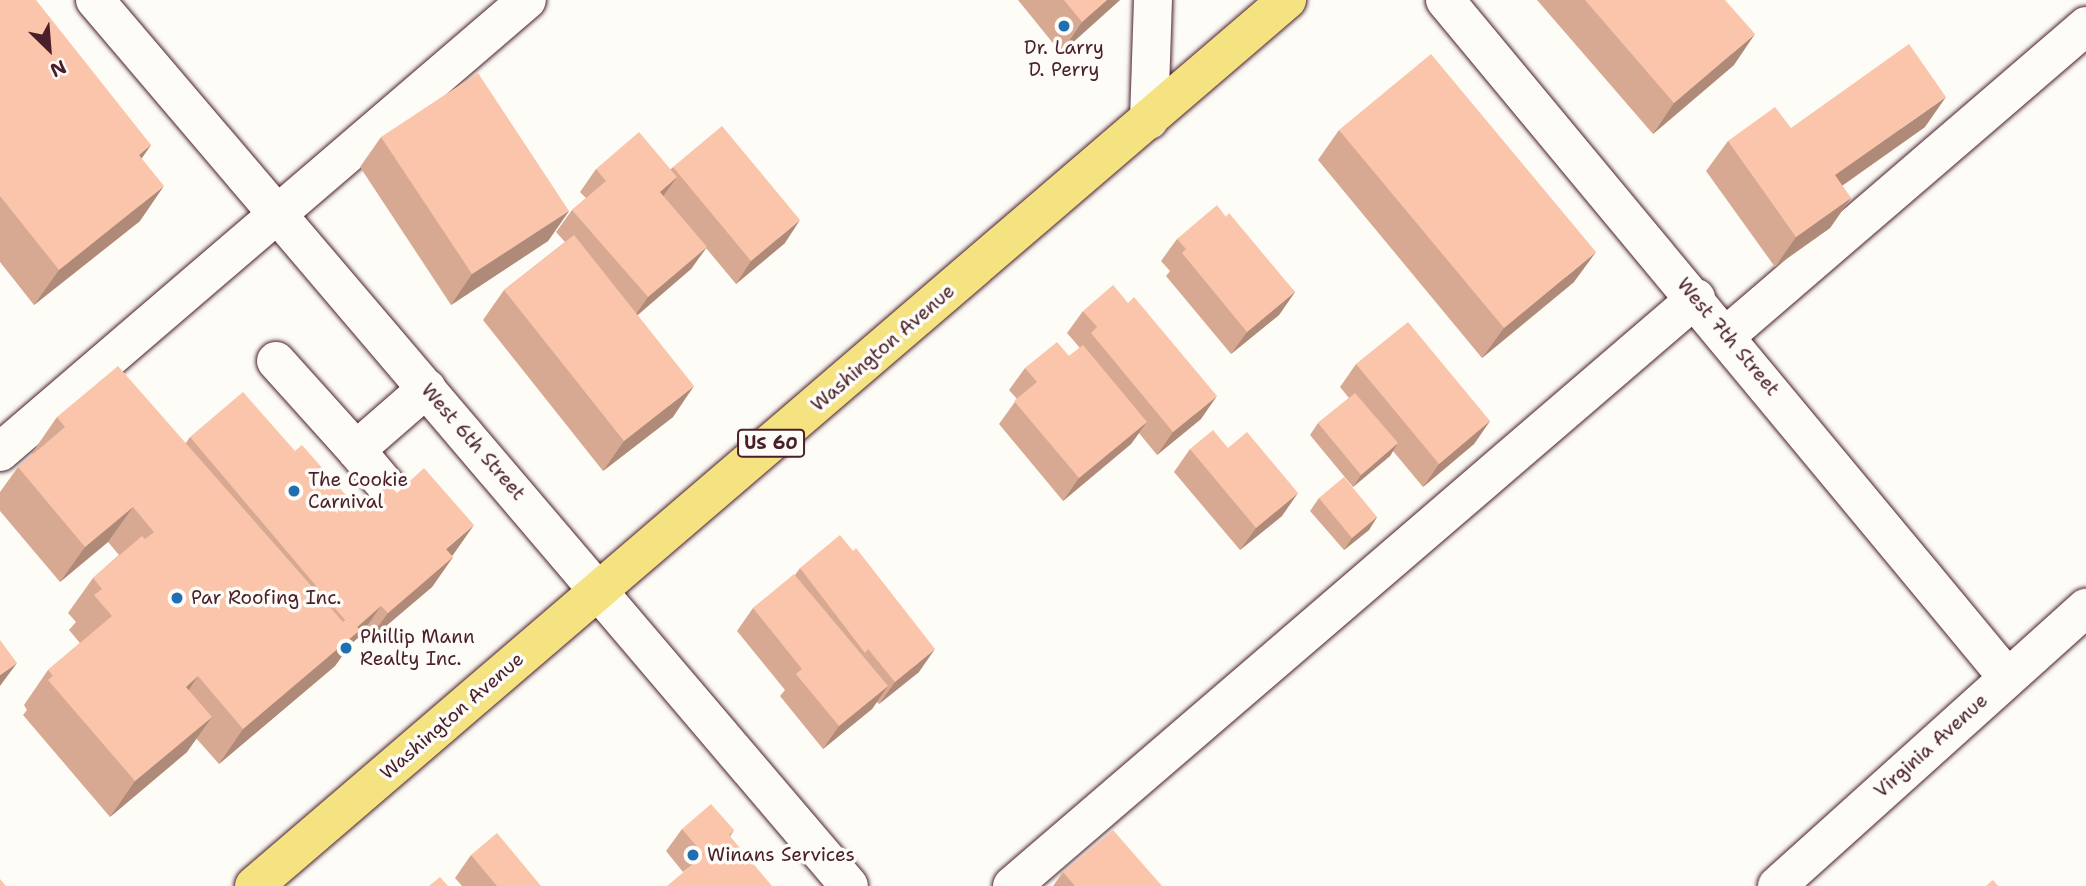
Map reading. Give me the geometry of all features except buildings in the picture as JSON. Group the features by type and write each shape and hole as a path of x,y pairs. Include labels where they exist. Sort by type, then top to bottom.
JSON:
{"main road":[{"name":"Washington Avenue","path":"254,886 1287,0"}],"street":[{"name":"West 6th Street","path":"95,0 600,589 849,886"},
{"path":"0,452 527,0"},
{"path":"1149,120 1153,0"},
{"name":"West 7th Street","path":"1444,0 1727,335 2007,677"},
{"path":"1727,335 2086,26"},
{"path":"1012,886 1696,298"},
{"path":"275,361 387,487"},
{"path":"356,450 427,388"},
{"name":"Virginia Avenue","path":"1777,886 2086,608"}],"place":[{"name":"Dr. Larry D. Perry","path":"1064,26"},
{"name":"The Cookie Carnival","path":"294,491"},
{"name":"Par Roofing Inc.","path":"177,598"},
{"name":"Phillip Mann Realty Inc.","path":"346,648"},
{"name":"Winans Services","path":"693,855"}]}
